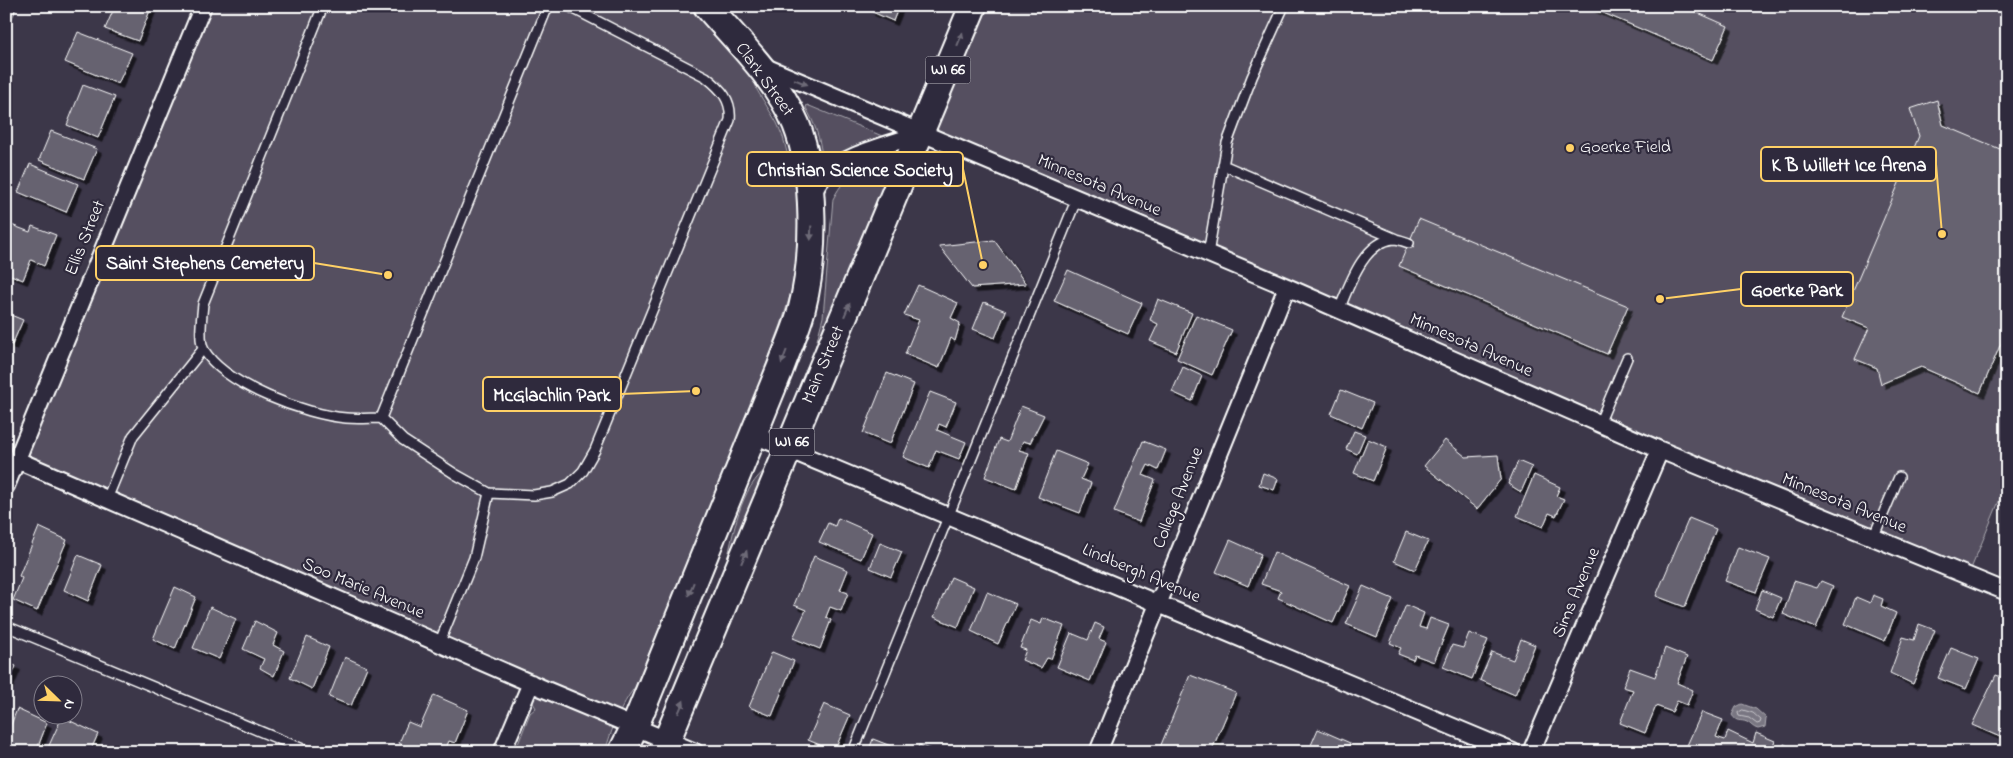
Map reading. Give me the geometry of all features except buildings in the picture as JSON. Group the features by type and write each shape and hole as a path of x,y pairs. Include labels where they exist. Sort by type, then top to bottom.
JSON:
{"main road":[{"name":"Clark Street","path":"707,6 756,63 796,124 804,152 810,199 810,263 802,311 754,435"},
{"name":"Main Street","path":"665,746 922,133 973,6"},
{"name":"WI 66","path":"622,752 635,726 754,435"}],"street":[{"name":"Ellis Street","path":"6,486 204,6"},
{"name":"Minnesota Avenue","path":"756,63 1287,287 1660,450 2007,592"},
{"path":"810,199 823,177 838,166 858,155 922,133"},
{"name":"College Avenue","path":"1098,752 1287,287"},
{"name":"Lindbergh Avenue","path":"754,435 1513,752"},
{"name":"Sims Avenue","path":"1531,752 1660,450"},
{"name":"Soo Marie Avenue","path":"17,460 439,644 635,726 665,746 695,752"},
{"path":"502,752 530,683"}],"lane":[{"path":"6,18 11,6"},
{"path":"323,6 203,304 201,329 203,349 223,370 256,391 280,402 316,413 346,418 381,418 403,440 455,474 489,493 534,495 552,492 570,484 583,471 595,450 730,120 731,109 728,99 720,88 706,76 568,6"},
{"path":"381,418 548,6"},
{"path":"1208,254 1227,143 1238,111 1284,6"},
{"path":"1223,165 1409,243"},
{"path":"853,752 1077,198"},
{"path":"1339,310 1362,259 1383,242 1396,239"},
{"path":"107,500 133,436 203,349"},
{"path":"1599,424 1628,358"},
{"path":"1873,538 1899,477"},
{"path":"439,644 474,558 489,493"},
{"path":"6,626 310,752"}],"shaded area":[{"path":"208,6 702,6 735,44 755,82 757,90 777,123 783,137 798,202 799,250 797,273 781,325 742,429 635,687 617,718 605,752 515,752 530,713 536,708 519,678 17,460"},
{"path":"973,6 2007,6 2007,482 1968,576 922,133"},
{"path":"807,105 887,138 845,152 826,161 822,157 818,137 806,108"},
{"path":"891,162 892,166 817,348 815,348 823,317 833,199 844,182 856,172 871,166"},
{"path":"770,466 725,569 744,499 759,475"}],"water":[{"path":"1742,704 1756,709 1766,718 1765,727 1758,729 1747,722 1737,720 1732,715 1736,707"}],"place":[{"name":"Goerke Field","path":"1570,148"},
{"name":"K B Willett Ice Arena","path":"1942,234"},
{"name":"Christian Science Society","path":"983,265"},
{"name":"Saint Stephens Cemetery","path":"388,275"},
{"name":"Goerke Park","path":"1660,299"},
{"name":"McGlachlin Park","path":"696,391"}]}
